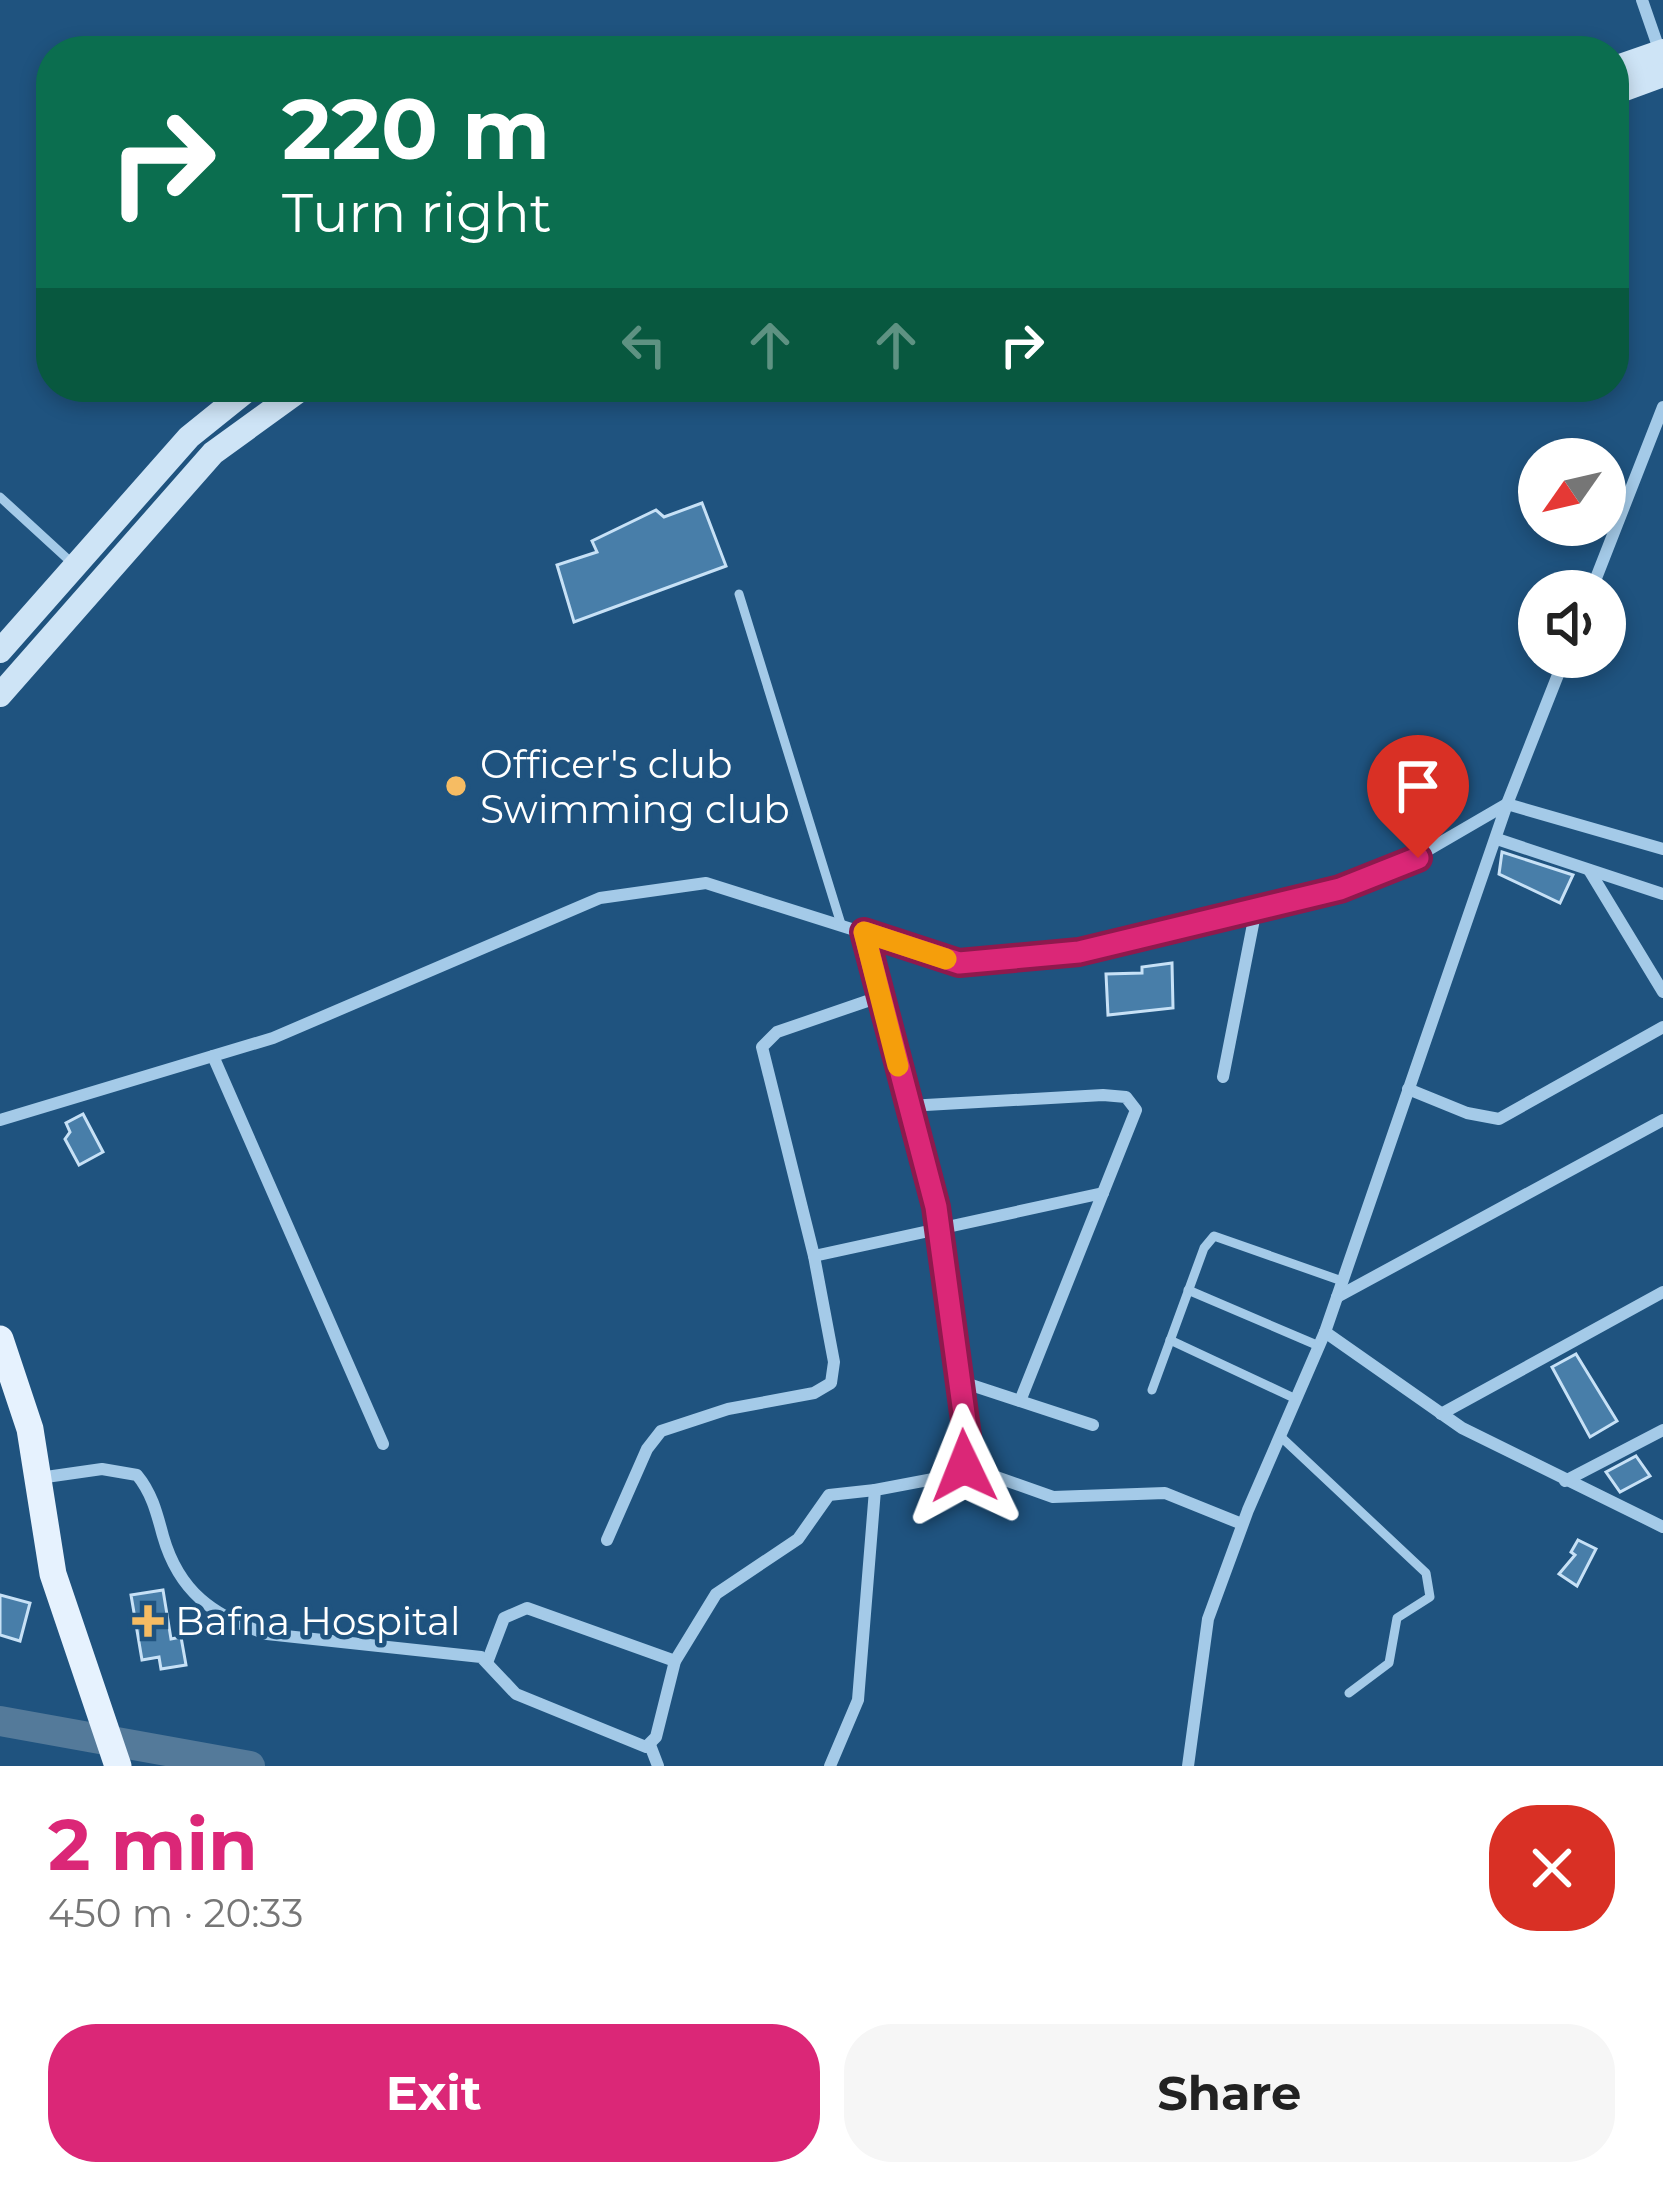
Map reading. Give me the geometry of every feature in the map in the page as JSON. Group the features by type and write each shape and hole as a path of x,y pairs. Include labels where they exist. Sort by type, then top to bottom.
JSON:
{"main road":[{"path":"1629,65 1662,59"},
{"path":"1629,82 1662,59"},
{"path":"0,651 197,428 231,402"},
{"path":"0,695 213,453 283,402"},
{"path":"0,1339 7,1380 39,1478 53,1574 118,1766"}],"street":[{"path":"1642,0 1662,59"},
{"path":"1599,570 1663,407"},
{"path":"1188,1766 1208,1619 1324,1332 1507,804 1557,678"},
{"path":"0,1120 273,1038 601,898 653,886 706,883 959,963 1079,952 1390,872 1507,804 1663,849"},
{"path":"1498,839 1663,894"},
{"path":"1589,869 1663,992"},
{"path":"1223,1077 1256,909"},
{"path":"658,1766 650,1745 674,1661 716,1594 798,1539 821,1502 839,1492 949,1476 964,1466 968,1443 939,1228 864,932"},
{"path":"607,1540 646,1449 662,1431 728,1409 814,1393 831,1383 834,1362 814,1256 762,1047 777,1032 879,997"},
{"path":"1408,1089 1467,1113 1499,1118 1663,1027"},
{"path":"213,1056 383,1444"},
{"path":"908,1106 1126,1097 1136,1109 1020,1401"},
{"path":"1336,1298 1663,1120"},
{"path":"814,1256 1103,1193"},
{"path":"1442,1414 1663,1292"},
{"path":"1324,1332 1442,1414 1564,1481 1663,1527"},
{"path":"959,1381 1093,1425"},
{"path":"1564,1481 1663,1430"},
{"path":"964,1466 1053,1497 1165,1493 1243,1524"},
{"path":"39,1478 102,1469 137,1475 148,1489 172,1570 193,1596 236,1624 267,1634 488,1660 516,1694 650,1745"},
{"path":"830,1766 858,1700 875,1490"},
{"path":"488,1660 504,1618 527,1608 674,1661"}],"lane":[{"path":"0,497 76,566"},
{"path":"740,595 841,925"},
{"path":"1152,1390 1204,1248 1214,1236 1342,1281"},
{"path":"1189,1289 1318,1346"},
{"path":"1170,1340 1296,1399"},
{"path":"1280,1436 1426,1573 1431,1585 1430,1598 1397,1618 1389,1663 1348,1693"}],"building":[{"path":"702,503 726,566 574,622 557,565 597,552 592,541 656,510 664,517"},
{"path":"1502,852 1573,875 1560,903 1499,874"},
{"path":"1172,963 1173,1008 1108,1015 1106,974 1142,973 1142,967"},
{"path":"83,1114 103,1152 79,1165 65,1139 70,1132 66,1123"},
{"path":"1576,1354 1617,1421 1590,1437 1552,1367"},
{"path":"1636,1456 1650,1476 1620,1492 1606,1472"},
{"path":"1578,1540 1596,1549 1577,1586 1559,1574 1575,1555 1571,1552"},
{"path":"163,1590 171,1639 181,1637 186,1665 161,1669 159,1657 142,1660 131,1595"},
{"path":"0,1595 30,1603 20,1641 0,1635"}],"waterway":[{"path":"0,1721 250,1766"}],"slow traffic":[{"path":"898,1066 864,932 946,959"}],"place":[{"name":"Officer's club Swimming club","path":"456,786"},
{"name":"Bafna Hospital","path":"148,1621"}],"route":[{"path":"964,1466 968,1443 936,1207 864,932 959,963 1079,952 1340,889 1418,858"}]}
